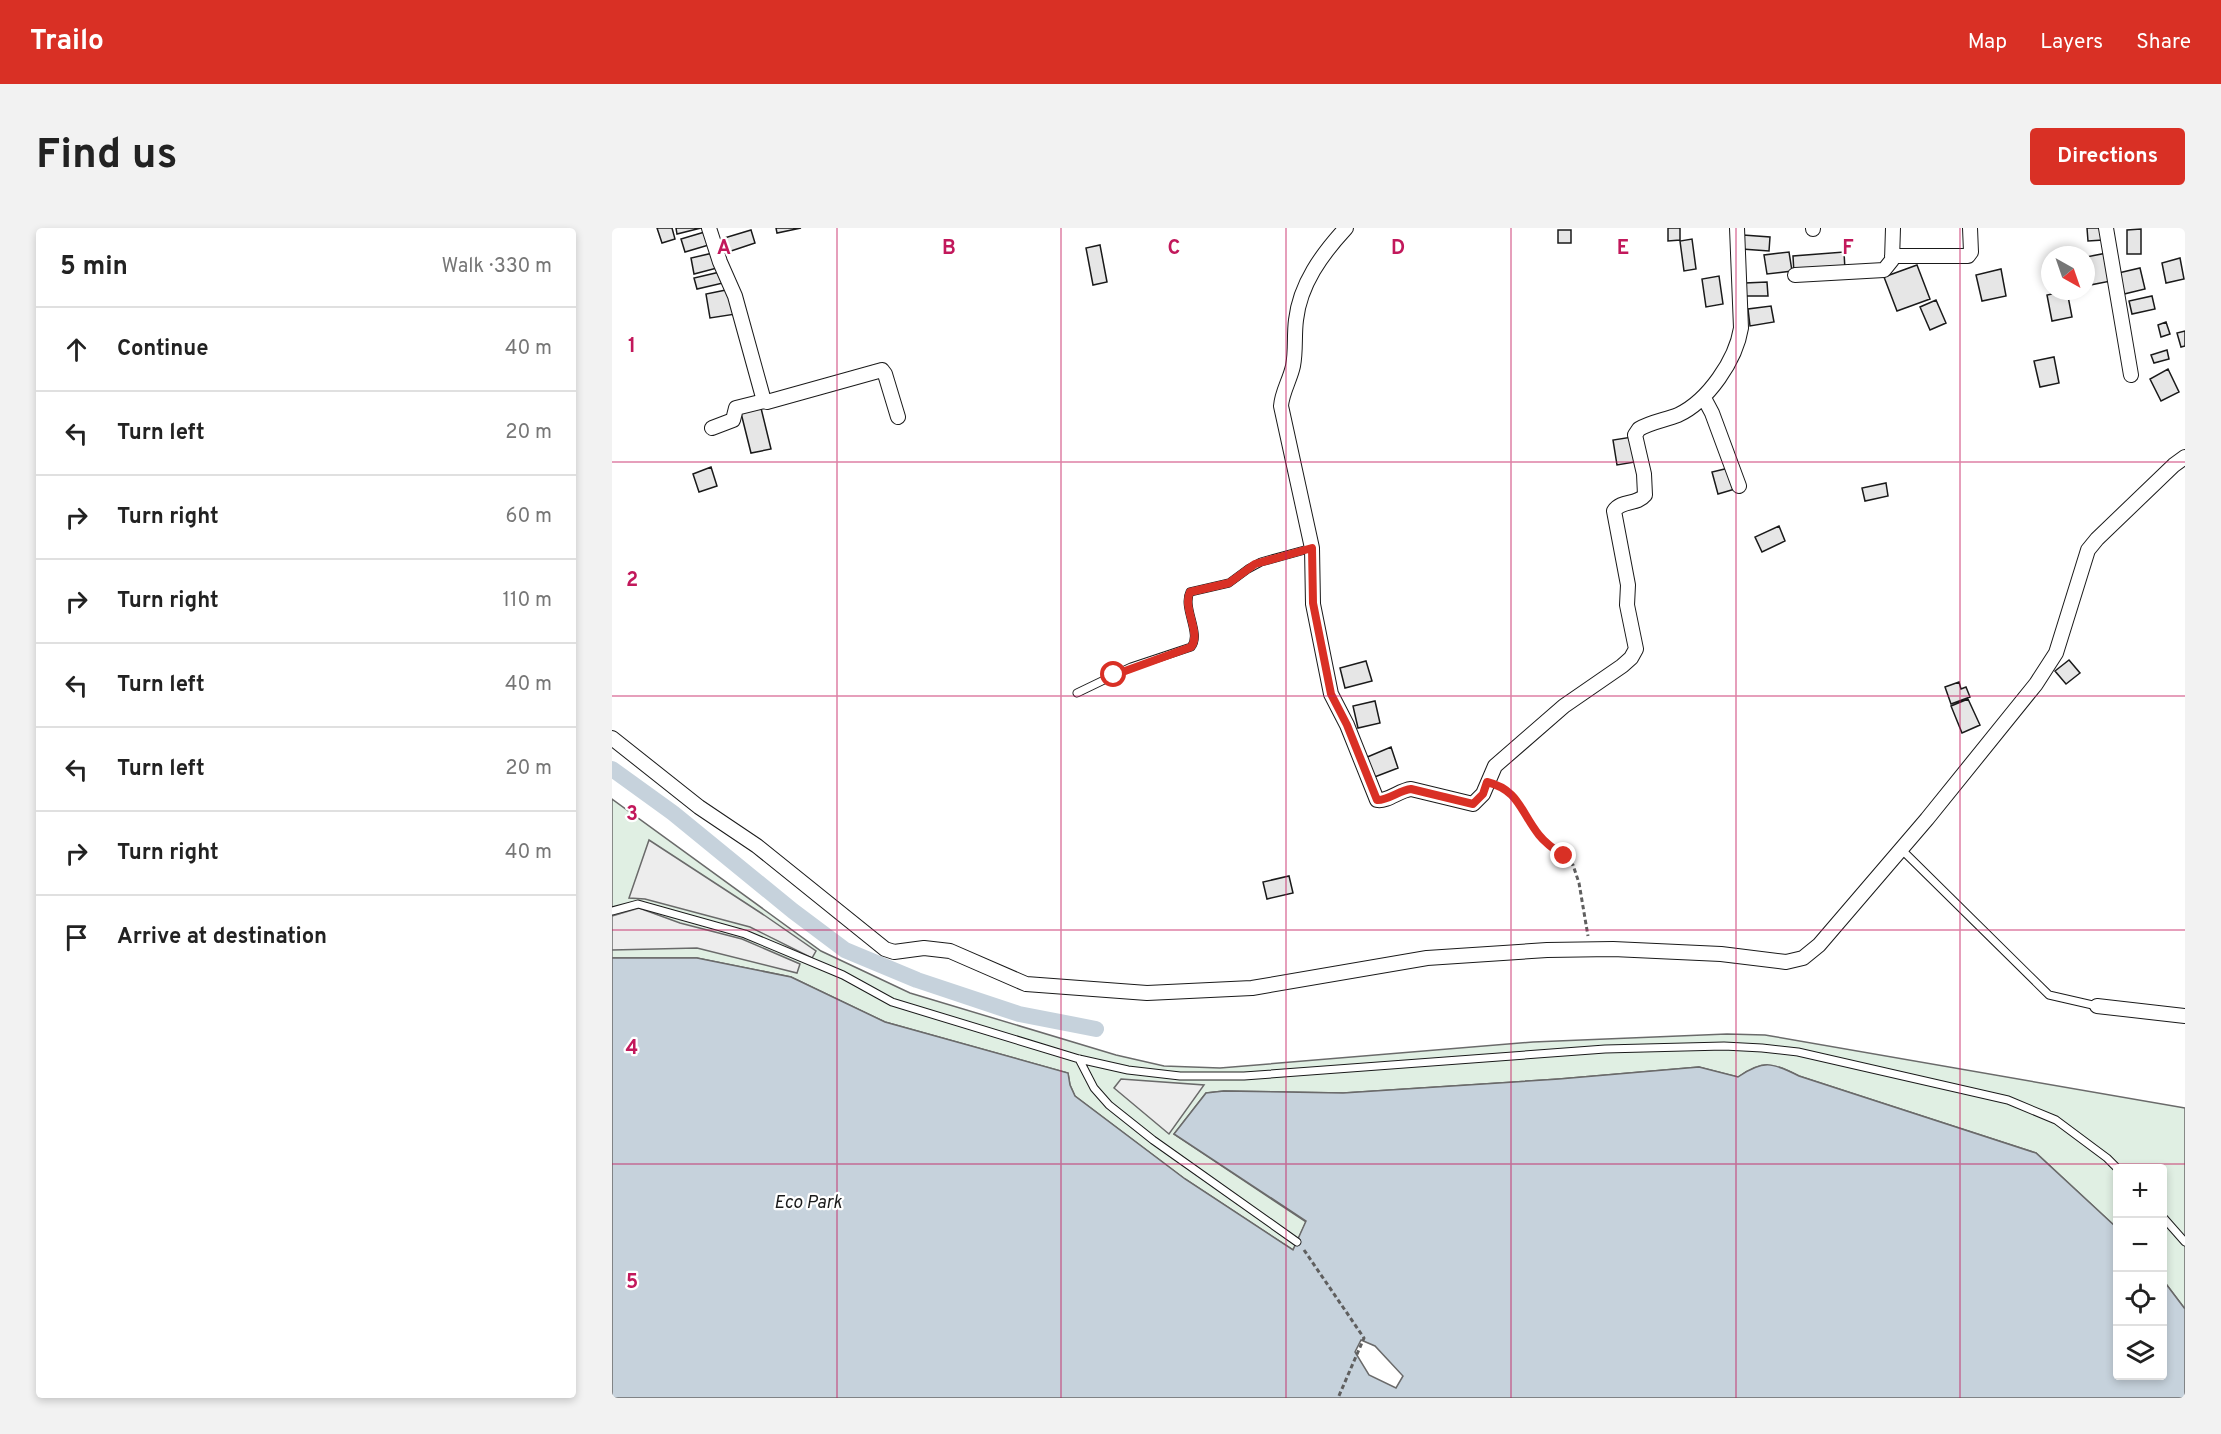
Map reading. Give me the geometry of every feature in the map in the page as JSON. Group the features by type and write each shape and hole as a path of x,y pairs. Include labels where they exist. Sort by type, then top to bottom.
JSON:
{"street":[{"path":"709,228 720,262 735,296 764,401"},
{"path":"1346,228 1329,246 1313,269 1298,303 1293,365 1282,396 1281,406 1312,548 1314,612 1331,694 1347,725 1377,800 1383,800 1402,790 1411,789 1473,804 1483,794 1495,766 1564,706 1622,666 1631,658 1636,649 1627,605 1628,585 1614,511 1616,507 1639,501 1645,495 1644,474 1635,435 1644,426 1679,414 1704,398 1739,344 1741,327 1737,228"},
{"path":"1795,276 1884,270 1890,265 1892,256 1893,228"},
{"path":"1892,256 1968,256 1971,252 1970,228"},
{"path":"2106,228 2131,375"},
{"path":"712,428 733,420 736,408 767,402 882,370 898,417"},
{"path":"1704,398 1712,413 1739,486"},
{"path":"612,738 699,807 757,846 885,949 894,952 924,948 950,951 1026,984 1147,993 1236,990 1427,958 1590,949 1721,954 1786,962 1803,958 1819,945 1902,849 2036,684 2055,653 2088,550 2174,465 2185,457"},
{"path":"2097,1006 2185,1016"}],"lane":[{"path":"1077,693 1131,667 1191,647 1195,639 1187,599 1190,592 1229,583 1255,564 1312,548"},
{"path":"1902,849 2049,994 2097,1006"},
{"path":"612,911 638,904 745,934 843,975 892,1002 1079,1059 1128,1070 1180,1076 1244,1076 1605,1049 1724,1046 1762,1048 1798,1052 2008,1100 2056,1120 2113,1164"},
{"path":"1079,1059 1094,1088 1109,1105 1153,1140 1297,1242"},
{"path":"2165,1218 2185,1242"}],"path":[{"path":"1487,782 1507,789 1546,844 1573,865 1579,883 1590,949"},
{"path":"1297,1242 1364,1338 1338,1398"}],"green space":[{"path":"612,799 821,951 910,993 1116,1055 1164,1066 1220,1068 1533,1042 1727,1034 1765,1035 2185,1108 2185,1309 2167,1285 2167,1164 2113,1164 2113,1224 2036,1153 1774,1066 1754,1068 1738,1077 1699,1067 1343,1093 1224,1091 1206,1093 1174,1134 1306,1222 1293,1250 1185,1179 1075,1096 1068,1073 885,1022 791,977 697,958 612,958"}],"shaded area":[{"path":"649,840 816,951 812,958 750,927 645,899 629,898"},
{"path":"639,908 680,923 742,939 800,964 797,973 697,948 612,950 612,916"},
{"path":"1121,1079 1204,1085 1169,1134 1114,1088"}],"water":[{"name":"Eco Park","path":"612,958 697,958 791,977 885,1022 1068,1073 1075,1096 1185,1179 1293,1250 1306,1221 1174,1134 1206,1093 1224,1091 1343,1093 1699,1067 1738,1077 1761,1066 1782,1068 1799,1076 2036,1153 2113,1224 2113,1380 2167,1380 2167,1285 2185,1309 2185,1398 612,1398","holes":["1361,1340 1375,1346 1403,1376 1396,1388 1369,1375 1355,1352"]}],"building":[{"path":"657,228 672,228 675,239 662,243"},
{"path":"676,228 701,228 677,234"},
{"path":"776,228 801,228 777,233"},
{"path":"1668,228 1680,228 1680,240 1668,241"},
{"path":"2087,228 2102,228 2103,240 2088,241"},
{"path":"2141,229 2141,254 2127,254 2127,230"},
{"path":"751,230 755,243 725,253 721,239"},
{"path":"1558,230 1571,230 1571,243 1558,243"},
{"path":"708,231 712,244 685,252 681,239"},
{"path":"1743,235 1770,237 1769,251 1742,249"},
{"path":"1692,239 1696,269 1684,271 1680,241"},
{"path":"1100,245 1107,282 1093,285 1086,248"},
{"path":"1789,252 1792,271 1767,274 1764,255"},
{"path":"1844,252 1845,270 1794,274 1793,256"},
{"path":"713,253 717,268 694,274 691,258"},
{"path":"2107,253 2111,281 2095,284 2095,255"},
{"path":"2180,258 2184,279 2166,283 2162,263"},
{"path":"1917,265 1930,299 1897,311 1884,277"},
{"path":"2140,268 2145,289 2120,295 2114,274"},
{"path":"2001,269 2006,296 1982,301 1976,275"},
{"path":"720,272 723,283 697,289 694,278"},
{"path":"1719,276 1723,304 1706,307 1702,279"},
{"path":"1767,282 1768,296 1745,296 1745,283"},
{"path":"731,289 736,314 710,318 706,294"},
{"path":"2152,296 2155,309 2132,314 2129,301"},
{"path":"1936,300 1946,323 1930,330 1920,307"},
{"path":"2048,300 2069,300 2072,317 2052,321"},
{"path":"1771,306 1774,322 1750,326 1748,309"},
{"path":"2166,322 2170,334 2161,337 2158,325"},
{"path":"2185,331 2185,346 2181,347 2177,333"},
{"path":"2167,350 2169,359 2154,363 2151,355"},
{"path":"2054,357 2059,383 2040,387 2034,361"},
{"path":"2168,369 2179,392 2161,401 2150,379"},
{"path":"761,408 771,449 751,453 741,413"},
{"path":"1632,437 1635,462 1617,465 1613,440"},
{"path":"711,467 717,486 699,492 693,474"},
{"path":"1729,468 1735,489 1718,494 1712,472"},
{"path":"1886,483 1888,496 1865,501 1862,488"},
{"path":"1779,526 1785,541 1762,552 1755,537"},
{"path":"2069,660 2080,673 2066,684 2055,671"},
{"path":"1366,661 1372,681 1345,688 1340,668"},
{"path":"1959,682 1961,689 1966,687 1970,697 1951,704 1945,687"},
{"path":"1968,699 1980,725 1962,733 1951,706"},
{"path":"1375,701 1380,723 1358,728 1353,706"},
{"path":"1391,747 1398,768 1372,778 1365,758"},
{"path":"1289,876 1293,893 1267,899 1263,882"}],"waterway":[{"path":"612,769 673,813 793,911 845,950 917,980 1019,1014 1096,1029"}],"route":[{"path":"1114,675 1191,647 1195,639 1187,599 1190,592 1229,583 1255,564 1312,548 1313,603 1331,694 1347,725 1377,800 1383,800 1402,790 1419,789 1473,804 1483,794 1487,782 1501,785 1516,799 1546,844 1564,856"}]}
